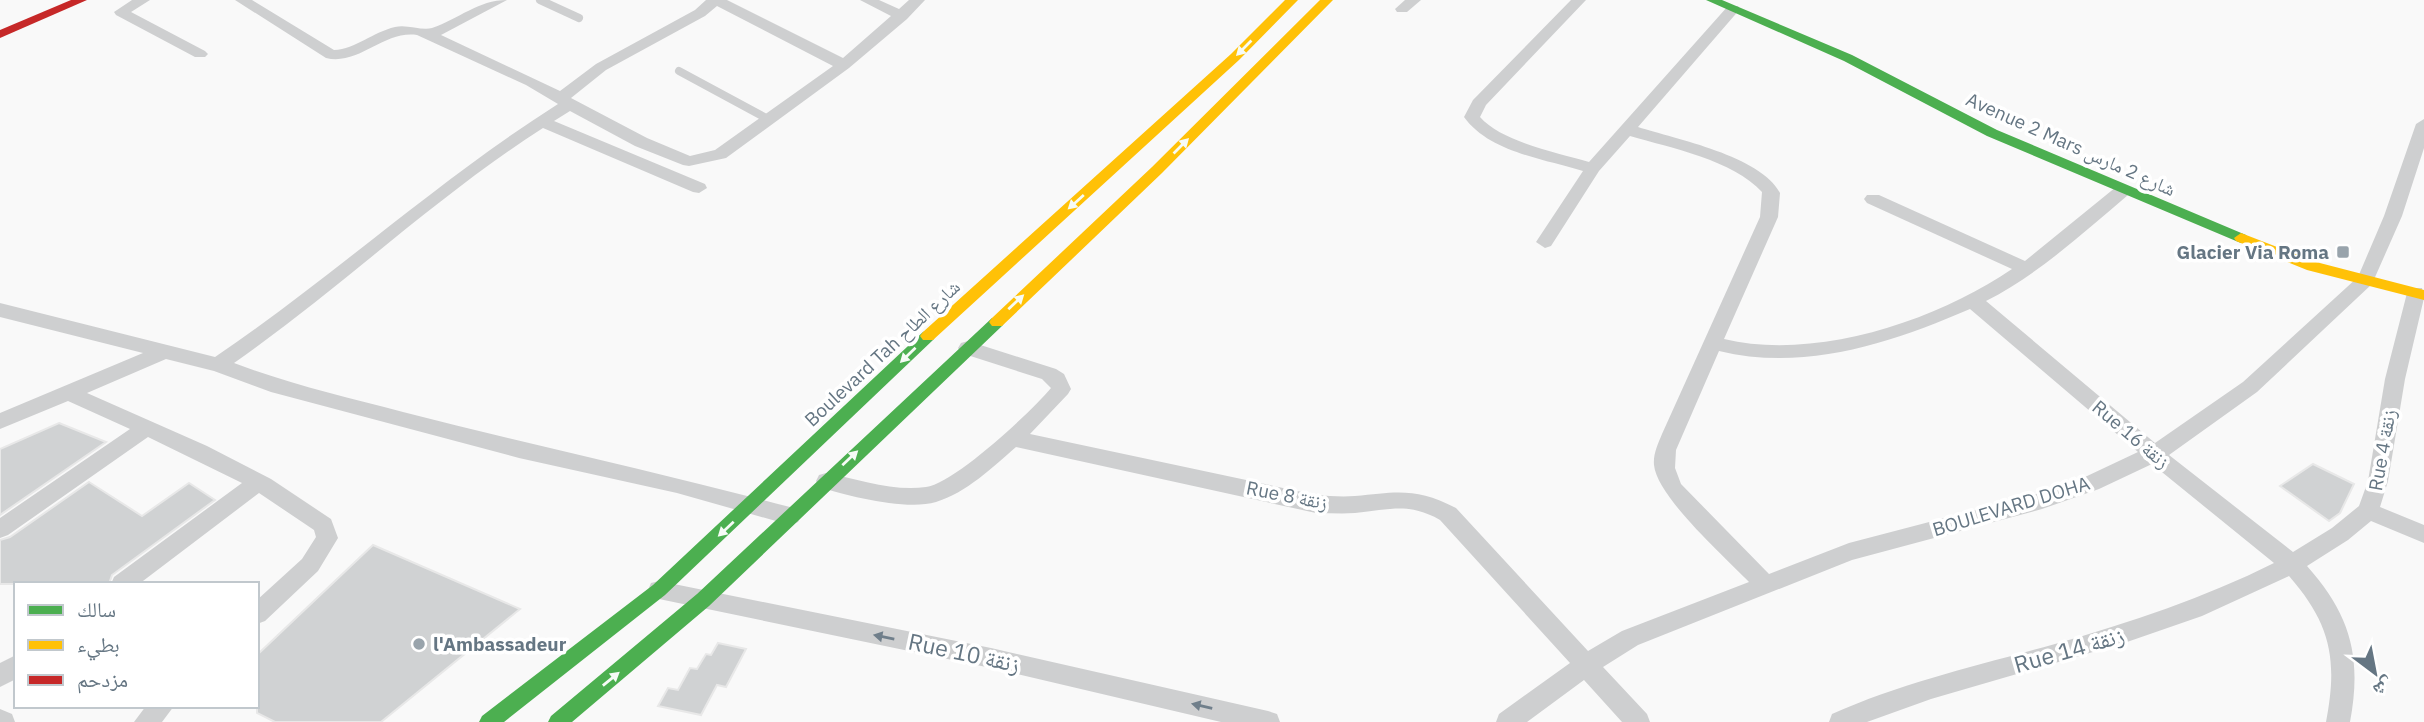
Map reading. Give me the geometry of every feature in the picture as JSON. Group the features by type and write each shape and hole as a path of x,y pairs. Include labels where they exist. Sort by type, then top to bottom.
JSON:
{"street":[{"path":"0,34 81,0"},
{"path":"143,0 121,12 200,54"},
{"path":"242,0 331,55 344,53 397,31 410,30 429,35 519,74 641,142 689,161 720,154 844,65 918,0"},
{"path":"429,35 500,0"},
{"path":"218,365 272,330 420,208 540,121 601,67 700,13 715,0 844,65"},
{"path":"867,0 902,16"},
{"name":"Boulevard Tah شارع الطاح","path":"489,722 659,590 751,506 932,332 1235,57 1292,0"},
{"path":"558,722 703,600 1157,170 1327,0"},
{"path":"1579,0 1479,103 1472,117 1481,128 1497,137 1593,168"},
{"name":"Avenue 2 Mars شارع 2 مارس","path":"1712,0 1848,58 1935,106 2122,191 2265,250 2420,294"},
{"path":"1545,242 1593,168 1733,9"},
{"path":"540,121 699,188"},
{"path":"1626,129 1741,167 1769,188 1772,194 1769,216 1664,454 1663,472 1674,490 1765,584"},
{"name":"BOULEVARD DOHA","path":"1508,722 1586,665 1630,638 1849,552 2042,501 2092,483 2154,454 2250,387 2366,280 2393,216 2422,134"},
{"path":"1713,343 1775,354 1825,349 1889,331 1972,300 2054,248 2122,191"},
{"path":"1872,199 2025,268"},
{"name":"Rue 4 زنقة","path":"2292,564 2340,534 2368,511 2378,481 2395,379 2420,294"},
{"name":"Rue 16 زنقة","path":"1972,300 2154,454 2292,564"},
{"path":"0,310 218,365 297,392 519,450 677,485 790,516"},
{"path":"826,481 914,496 933,495 958,482 1012,438 1055,397 1061,384 1049,374 968,348"},
{"path":"0,421 164,352"},
{"path":"69,393 184,445 257,483 323,525 327,538 310,565 259,612"},
{"path":"0,530 145,429"},
{"name":"Rue 8 زنقة","path":"1012,438 1315,503 1357,505 1401,497 1427,503 1448,514 1638,722"},
{"path":"125,582 257,483"},
{"path":"2368,511 2424,534"},
{"path":"2292,564 2323,602 2342,644 2345,655 2344,683 2338,722"},
{"name":"Rue 14 زنقة","path":"1842,722 1926,690 2134,632 2235,593 2292,564"},
{"name":"Rue 10 زنقة","path":"659,590 991,658 1268,722"},
{"path":"146,722 160,708"}],"lane":[{"path":"540,0 579,18"},
{"path":"680,71 768,119"}],"building":[{"path":"59,423 106,442 0,515 0,449"},
{"path":"2313,464 2354,484 2340,513 2329,521 2280,486"},
{"path":"89,482 142,516 189,483 215,500 112,575 110,582 0,584 0,540 10,537"},
{"path":"373,545 520,609 381,722 275,722 257,713 259,653"},
{"path":"718,643 746,649 726,687 717,685 701,715 658,706 668,688 678,690 690,668 697,669 706,654 711,655"}],"traffic: fast":[{"path":"1712,0 1848,58 1992,133 2241,238"},
{"path":"558,722 703,600 997,322"},
{"path":"489,722 659,590 928,336"}],"traffic: slow":[{"path":"928,336 1235,57 1292,0"},
{"path":"997,322 1157,170 1327,0"},
{"path":"2241,238 2312,266 2424,295"}],"traffic: jam":[{"path":"0,34 81,0"}],"place":[{"name":"Glacier Via Roma","path":"2343,252"},
{"name":"l'Ambassadeur","path":"419,644"}]}
